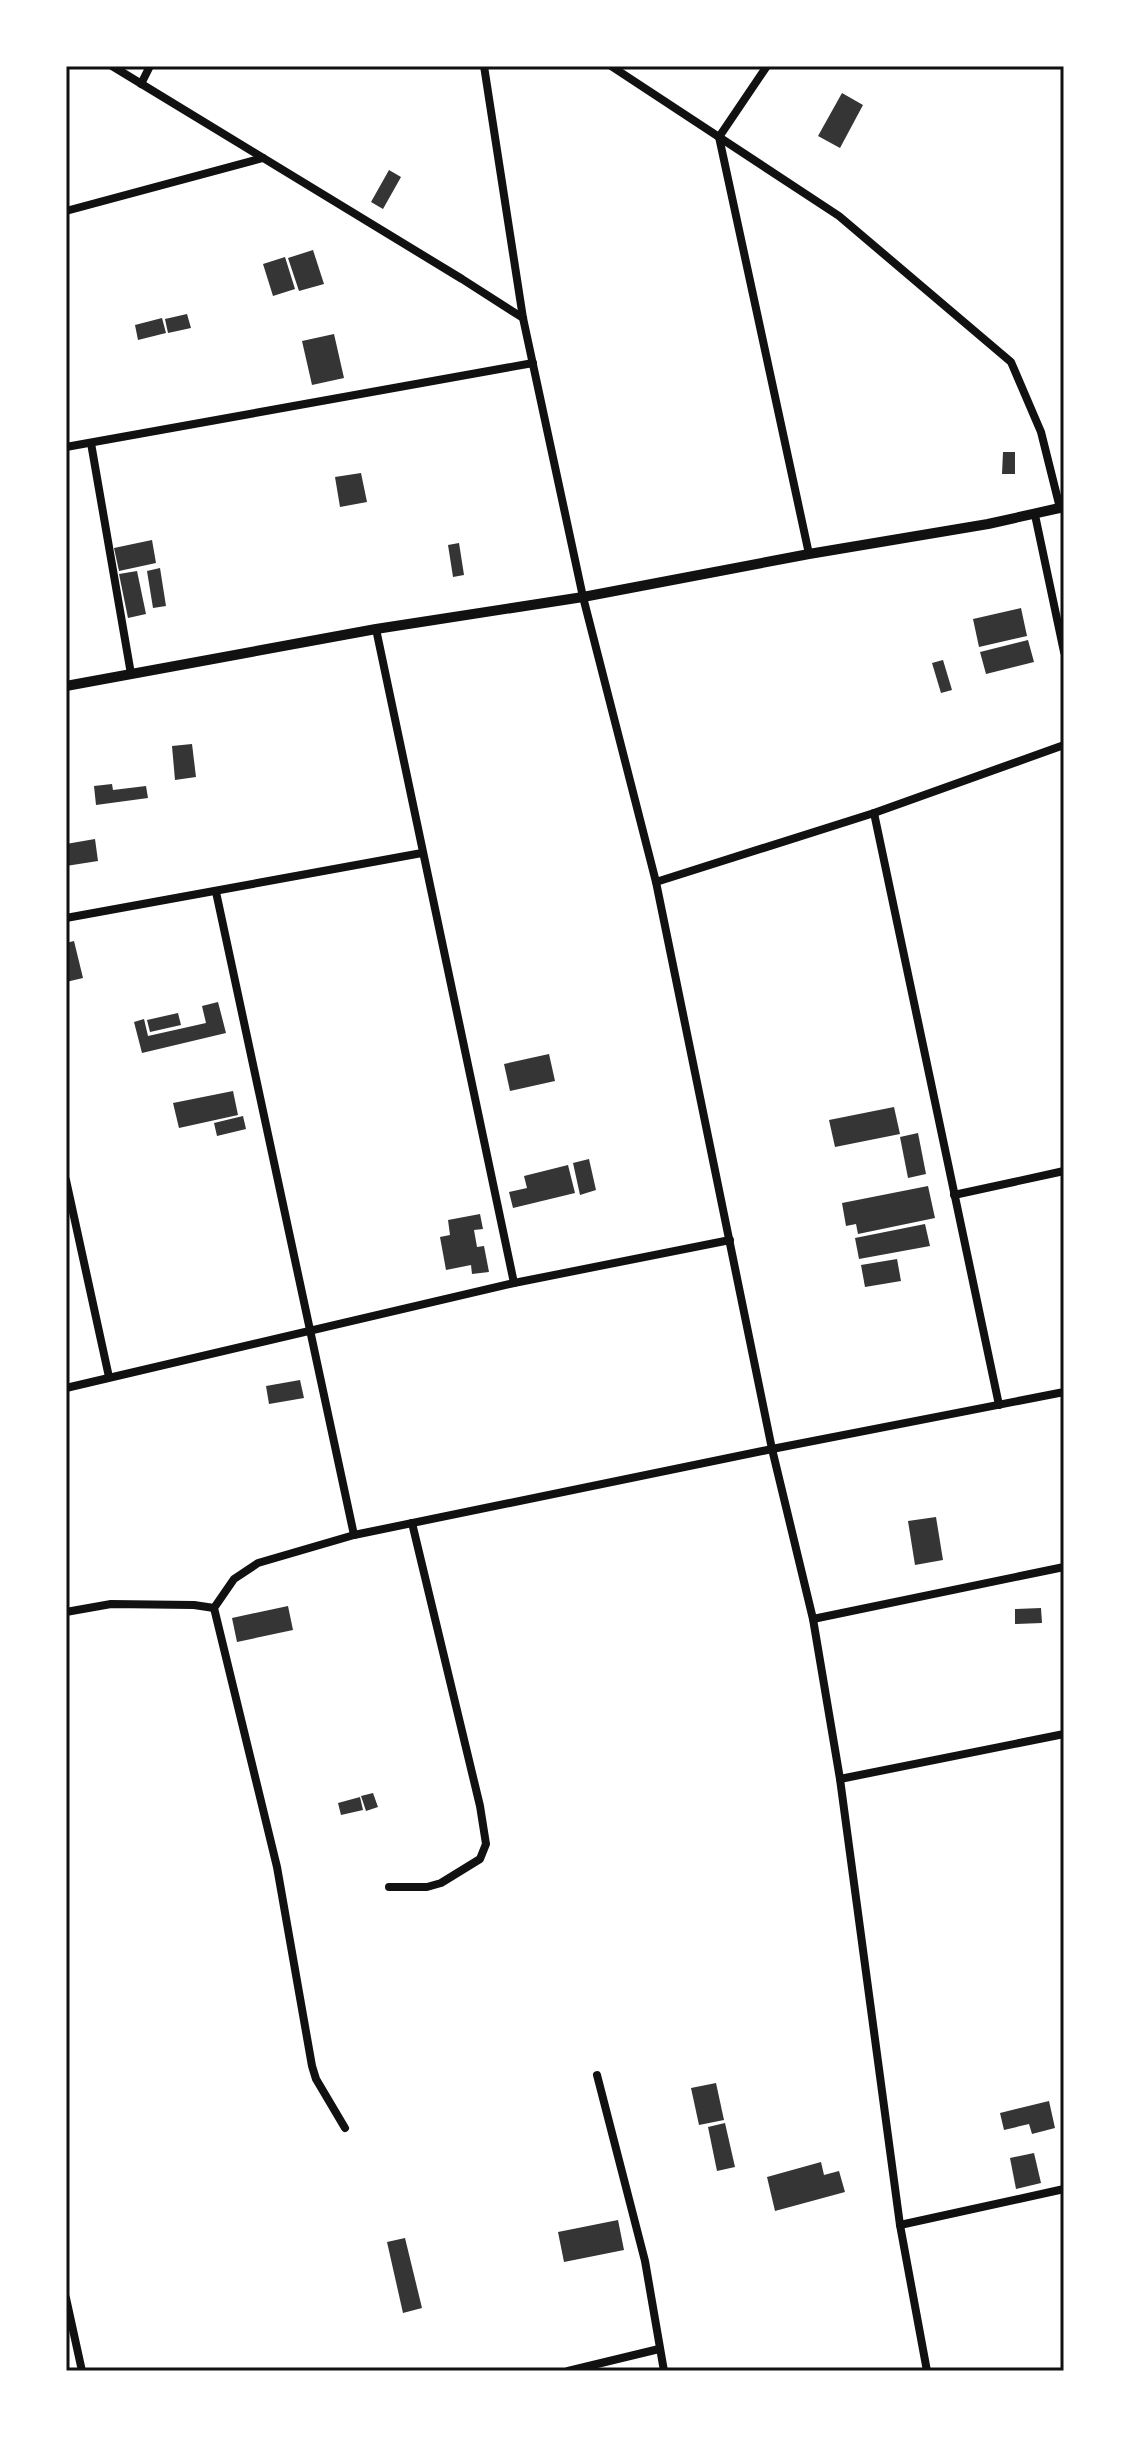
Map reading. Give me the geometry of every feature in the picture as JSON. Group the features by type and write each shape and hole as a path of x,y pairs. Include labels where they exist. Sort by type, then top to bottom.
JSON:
{"street":[{"path":"112,66 523,318"},
{"path":"141,84 150,66"},
{"path":"484,66 523,318 583,597 656,882 772,1449 813,1619 840,1779 900,2225 927,2371"},
{"path":"66,686 376,629 583,597 1062,508 1041,432 1011,362 839,216 611,66"},
{"path":"767,66 719,137 809,554"},
{"path":"66,211 263,158"},
{"path":"66,447 533,363"},
{"path":"91,443 131,674"},
{"path":"1035,515 1064,652"},
{"path":"376,629 514,1283"},
{"path":"656,882 874,813 1064,745"},
{"path":"874,813 999,1405"},
{"path":"66,918 422,853"},
{"path":"216,892 354,1535"},
{"path":"954,1195 1064,1171"},
{"path":"66,1180 109,1377"},
{"path":"66,1388 514,1283 730,1240"},
{"path":"345,2128 312,2066 277,1867 214,1608 234,1579 258,1563 354,1535 1064,1392"},
{"path":"389,1887 427,1887 441,1883 480,1859 486,1844 480,1806 412,1523"},
{"path":"813,1619 1064,1567"},
{"path":"66,1612 111,1604 214,1608"},
{"path":"840,1779 1064,1734"},
{"path":"597,2075 645,2261 664,2371"},
{"path":"900,2225 1064,2189"},
{"path":"66,2298 82,2371"},
{"path":"568,2371 659,2349"}],"building":[{"path":"842,93 863,105 840,148 818,136"},
{"path":"389,170 401,177 383,209 371,202"},
{"path":"313,250 324,284 299,291 288,258"},
{"path":"285,257 295,289 273,296 263,264"},
{"path":"187,314 191,328 168,333 165,319"},
{"path":"162,318 166,333 138,340 135,325"},
{"path":"334,334 344,378 312,385 302,341"},
{"path":"1003,452 1015,452 1015,474 1002,474"},
{"path":"361,473 367,502 340,507 335,477"},
{"path":"152,540 156,563 119,571 114,548"},
{"path":"459,543 464,575 453,577 448,545"},
{"path":"160,568 166,606 153,608 147,571"},
{"path":"137,571 146,614 128,618 119,574"},
{"path":"1021,608 1027,636 979,647 973,619"},
{"path":"1028,640 1034,662 986,674 980,652"},
{"path":"943,660 952,690 941,693 932,663"},
{"path":"192,744 196,777 175,780 172,746"},
{"path":"112,784 113,790 146,786 148,798 96,805 94,786"},
{"path":"95,839 98,861 66,866 66,844"},
{"path":"74,941 83,978 66,982 66,943"},
{"path":"218,1002 226,1033 142,1053 134,1022 144,1019 148,1036 206,1023 202,1006"},
{"path":"178,1013 181,1025 150,1032 147,1020"},
{"path":"549,1054 555,1081 510,1091 504,1064"},
{"path":"233,1091 238,1115 179,1128 173,1103"},
{"path":"894,1107 900,1134 835,1147 829,1120"},
{"path":"243,1116 246,1129 217,1136 214,1123"},
{"path":"918,1133 926,1174 908,1178 900,1137"},
{"path":"589,1159 596,1190 580,1195 573,1163"},
{"path":"568,1165 575,1193 513,1208 509,1192 527,1188 524,1176"},
{"path":"928,1186 935,1218 858,1234 856,1224 846,1226 842,1203"},
{"path":"480,1214 483,1229 474,1230 477,1247 484,1246 489,1272 472,1274 471,1265 446,1270 440,1237 450,1235 448,1220"},
{"path":"925,1224 930,1246 859,1259 855,1238"},
{"path":"897,1259 901,1281 865,1287 861,1265"},
{"path":"300,1380 304,1398 269,1404 266,1386"},
{"path":"936,1517 943,1560 915,1565 908,1521"},
{"path":"288,1606 293,1630 237,1642 232,1618"},
{"path":"1041,1608 1042,1623 1015,1624 1015,1609"},
{"path":"373,1793 378,1807 366,1811 361,1796"},
{"path":"360,1797 363,1810 341,1815 338,1803"},
{"path":"716,2083 724,2120 699,2125 691,2088"},
{"path":"1049,2101 1055,2128 1032,2134 1029,2124 1004,2130 1000,2113"},
{"path":"725,2123 735,2167 717,2171 708,2127"},
{"path":"1034,2153 1041,2183 1016,2189 1010,2158"},
{"path":"821,2162 824,2175 839,2171 845,2192 775,2211 767,2177"},
{"path":"618,2220 624,2250 564,2262 558,2232"},
{"path":"405,2238 422,2308 403,2313 387,2242"}]}
